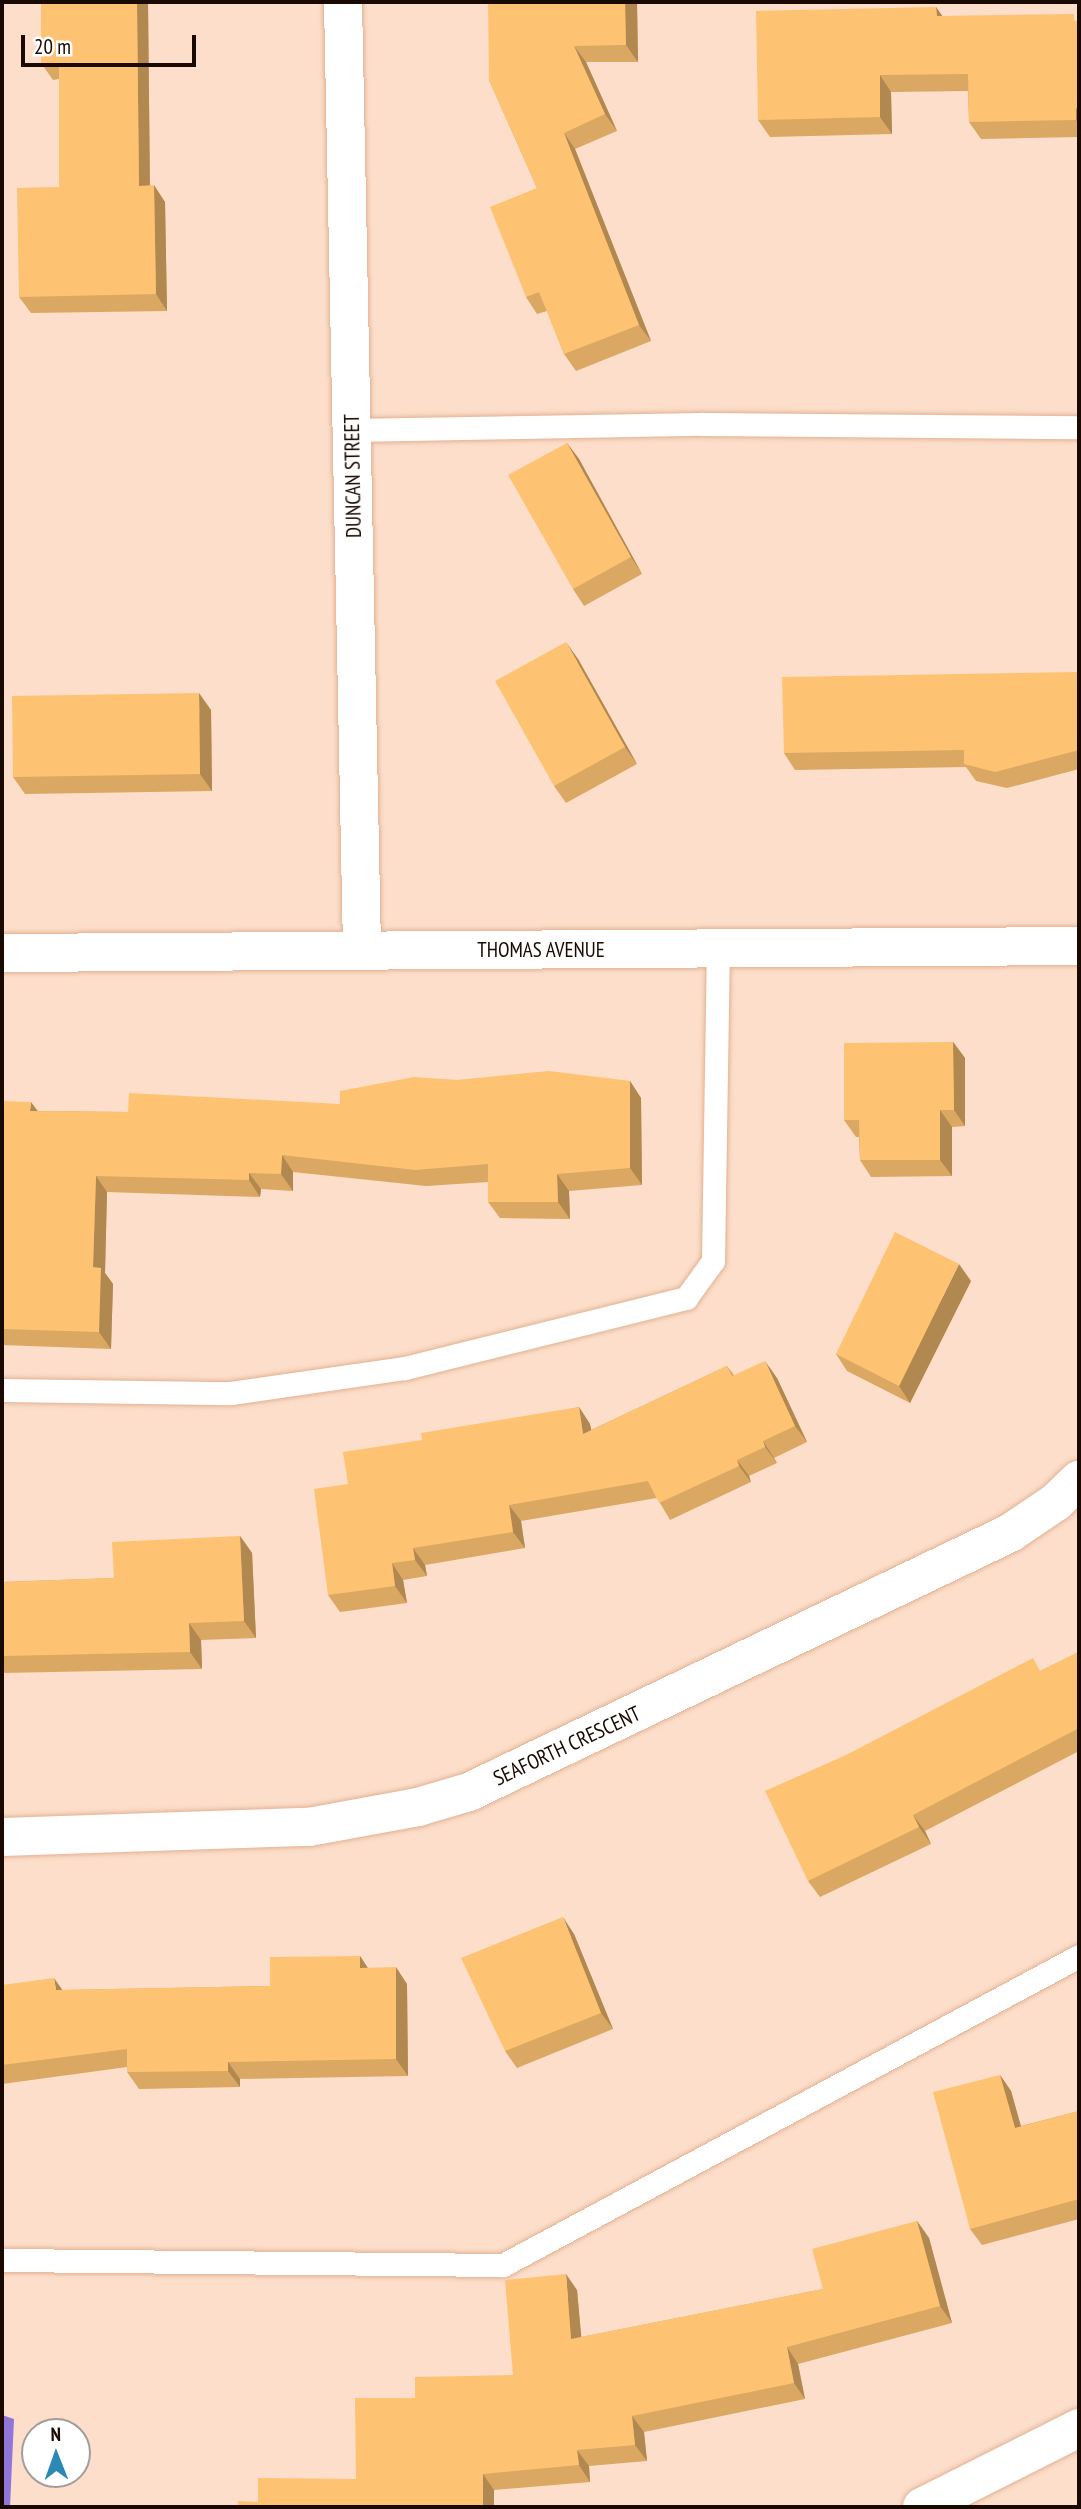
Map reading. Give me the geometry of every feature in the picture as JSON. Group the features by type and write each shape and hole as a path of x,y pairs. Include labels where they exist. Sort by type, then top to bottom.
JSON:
{"street":[{"name":"DUNCAN STREET","path":"342,2 362,950"},
{"name":"THOMAS AVENUE","path":"2,953 1079,946"},
{"name":"SEAFORTH CRESCENT","path":"2,1837 309,1827 418,1807 469,1791 1010,1533 1056,1502 1079,1480"},
{"path":"922,2507 1079,2428"}],"lane":[{"path":"351,430 702,424 1079,427"},
{"path":"2,1390 231,1393 405,1368 686,1298 713,1261 718,950"},
{"path":"2,2260 503,2266 1079,1956"}],"shaded area":[{"path":"2,2415 14,2419 10,2507 2,2507"}],"building":[{"path":"41,2 137,2 139,186 154,185 156,294 19,297 17,188 59,187 59,63 41,63"},
{"path":"488,2 625,2 626,45 574,46 605,114 564,133 639,325 564,354 539,292 526,297 490,207 537,188 489,80"},
{"path":"936,7 937,16 1074,14 1074,21 1079,21 1079,108 1076,108 1076,120 969,122 968,74 880,75 880,117 758,120 756,11"},
{"path":"567,443 631,557 573,589 508,475"},
{"path":"566,642 625,747 554,786 495,681"},
{"path":"1079,672 1079,750 995,772 964,764 964,750 784,753 782,677"},
{"path":"199,693 200,774 13,777 12,696"},
{"path":"953,1042 954,1110 940,1110 940,1160 860,1160 859,1120 844,1120 844,1043"},
{"path":"549,1071 630,1081 630,1168 557,1174 558,1202 488,1202 488,1164 415,1170 282,1155 281,1174 249,1173 249,1180 96,1176 93,1267 101,1268 99,1332 2,1329 2,1101 31,1102 30,1111 128,1112 129,1093 340,1104 340,1091 414,1077 457,1080"},
{"path":"895,1232 959,1264 899,1386 836,1354"},
{"path":"765,1361 795,1426 763,1441 765,1447 737,1460 739,1466 659,1503 648,1481 509,1505 513,1532 413,1548 415,1560 392,1563 395,1586 328,1595 314,1489 348,1484 343,1452 422,1440 421,1433 579,1407 583,1434 727,1366 732,1376"},
{"path":"240,1536 244,1621 189,1623 190,1652 2,1656 2,1582 114,1578 112,1542"},
{"path":"1079,1652 1079,1728 913,1815 919,1827 808,1881 765,1791 846,1755 1033,1658 1040,1671"},
{"path":"563,1917 601,2013 505,2051 461,1958"},
{"path":"360,1956 360,1968 396,1967 396,2059 228,2062 228,2071 127,2072 127,2049 2,2065 2,1985 54,1978 56,1990 270,1986 270,1957"},
{"path":"1000,2075 1015,2128 1079,2111 1079,2199 970,2229 933,2092"},
{"path":"917,2221 940,2306 787,2347 794,2383 632,2416 635,2445 577,2450 579,2465 483,2474 483,2507 238,2507 238,2501 258,2502 258,2478 356,2479 355,2398 415,2398 415,2377 513,2375 505,2280 566,2274 571,2339 823,2289 812,2249"}]}
